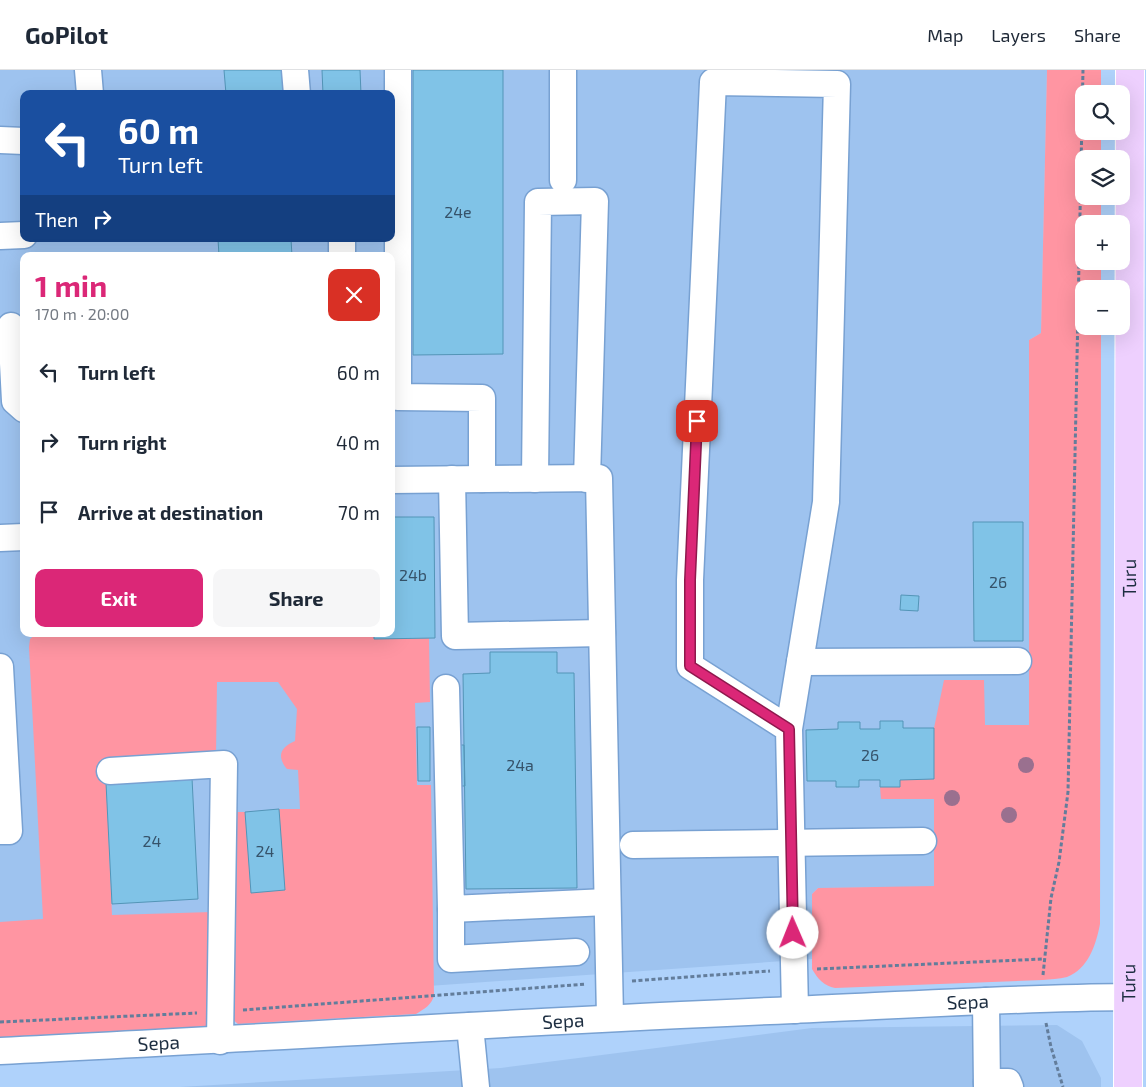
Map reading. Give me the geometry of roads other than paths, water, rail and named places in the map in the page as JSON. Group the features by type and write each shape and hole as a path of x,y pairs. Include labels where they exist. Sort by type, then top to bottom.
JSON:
{"main road":[{"name":"Turu","path":"1128,1087 1130,70"}],"street":[{"path":"88,70 90,90"},
{"path":"295,70 297,90"},
{"path":"398,70 398,397 482,398 482,479"},
{"path":"563,180 564,70"},
{"path":"789,729 690,666 690,580 713,82 837,84 826,502 789,729 795,1010"},
{"path":"0,140 20,141"},
{"path":"535,479 538,202 595,201 587,479"},
{"path":"0,236 20,235"},
{"path":"12,326 15,401 20,405"},
{"path":"395,480 598,478 610,1017"},
{"path":"452,479 455,636 602,633"},
{"path":"0,538 20,537"},
{"path":"800,662 1018,661"},
{"path":"0,667 9,831 0,832"},
{"path":"446,688 451,959 576,952"},
{"path":"110,771 224,764 220,1041"},
{"path":"632,845 923,841"},
{"path":"451,908 608,902"},
{"name":"Sepa","path":"0,1051 220,1041 610,1017 1042,998 1127,997"},
{"path":"986,1001 994,1085"},
{"path":"470,1026 476,1087"}]}
